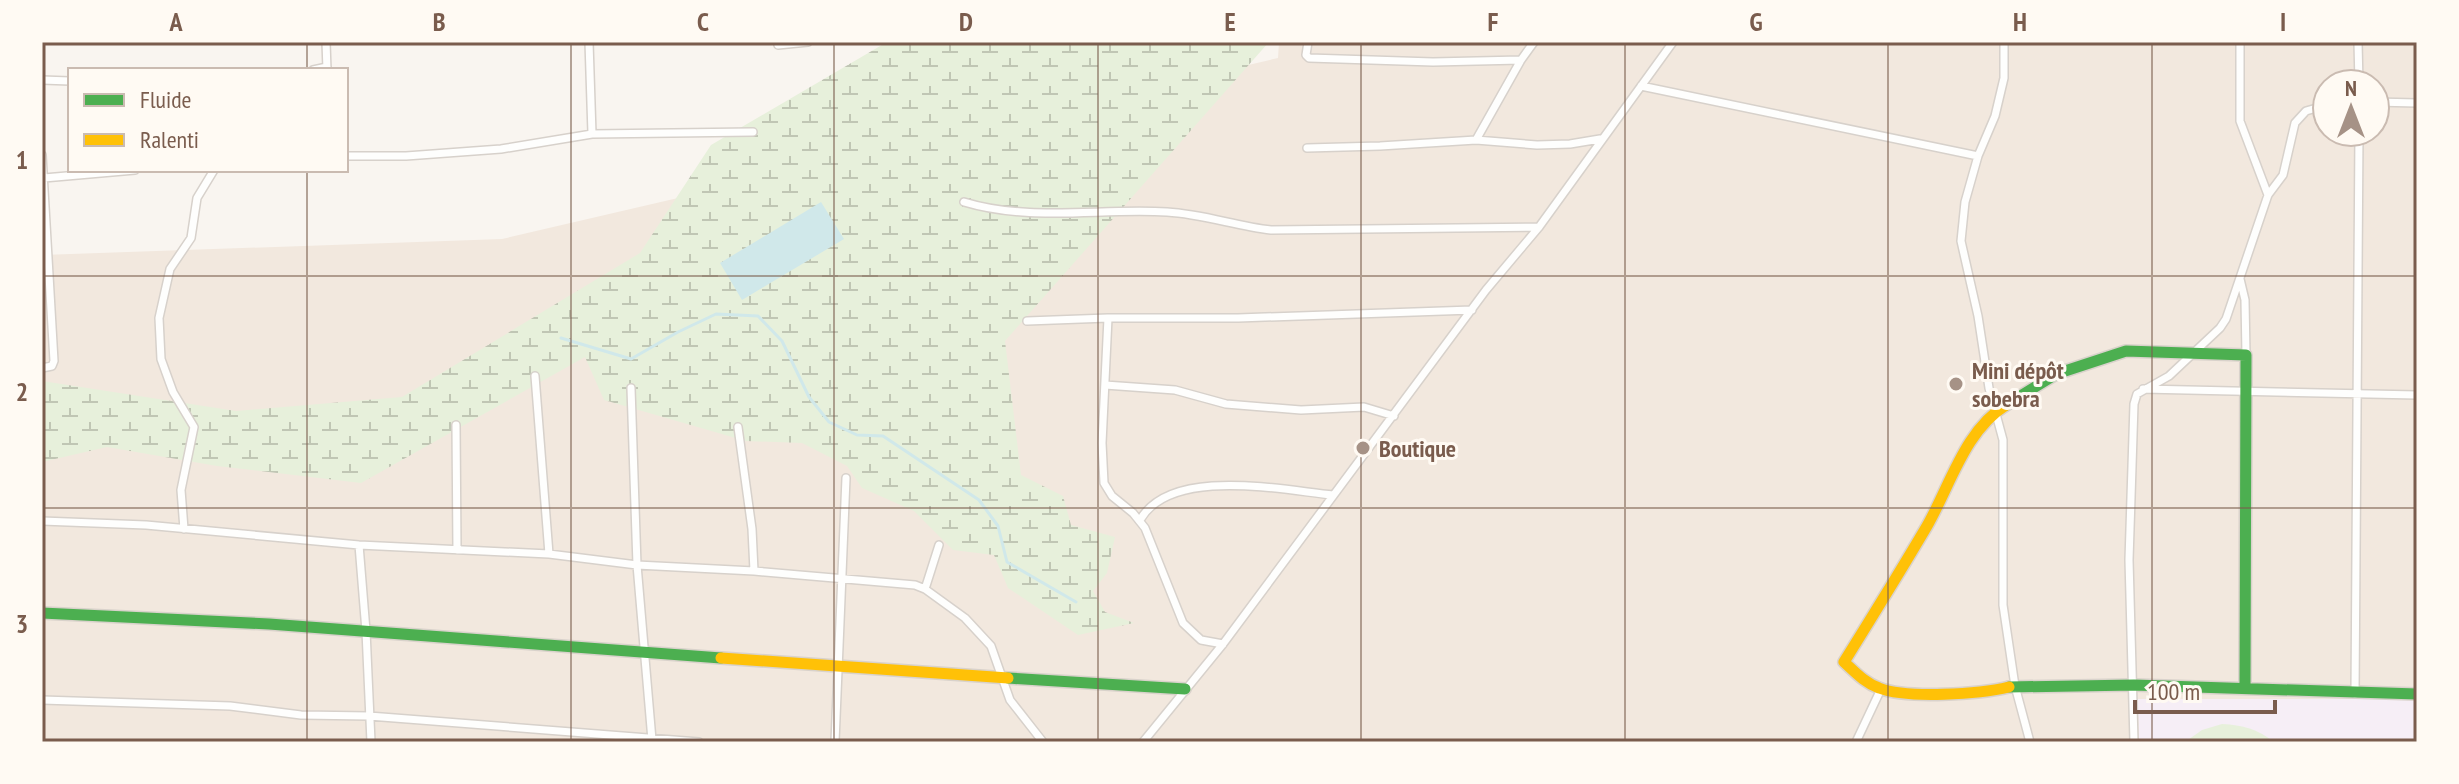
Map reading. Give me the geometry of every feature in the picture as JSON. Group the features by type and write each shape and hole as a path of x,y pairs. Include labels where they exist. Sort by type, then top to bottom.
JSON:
{"street":[{"path":"326,42 327,68"},
{"path":"589,42 592,134"},
{"path":"778,45 808,42"},
{"path":"1308,42 1306,55 1309,58 1433,62 1521,60"},
{"path":"1476,140 1534,42"},
{"path":"1143,742 1223,644 1472,310 1539,227 1673,42"},
{"path":"2004,42 2004,78 1995,116 1978,156 1965,202 1961,241 1978,316 1989,388 2003,440 2003,605 2015,686 2030,742"},
{"path":"2240,42 2240,121 2268,195"},
{"path":"2358,42 2359,68"},
{"path":"42,80 68,81"},
{"path":"1641,86 1978,156"},
{"path":"2391,102 2417,103"},
{"path":"2134,742 2129,560 2134,404 2142,389 2169,376 2196,354 2226,319 2268,195 2283,175 2295,123 2311,110"},
{"path":"348,156 406,156 501,149 592,134 753,132"},
{"path":"1307,148 1476,140 1537,145 1570,144 1600,139"},
{"path":"2355,694 2359,148"},
{"path":"42,155 54,361 52,366 42,368"},
{"path":"44,178 112,172"},
{"path":"184,529 181,490 194,427 173,392 161,359 159,318 170,269 191,238 197,198 213,172"},
{"path":"964,202 1016,214 1167,212 1271,230 1539,227"},
{"path":"2240,279 2245,300 2246,355 2245,687"},
{"path":"1027,321 1472,310"},
{"path":"1108,318 1101,458 1104,483 1112,496 1140,520 1154,546 1183,623 1201,640 1223,644"},
{"path":"2246,355 2138,350 2116,354 2056,374 1996,411 1973,437 1928,524 1844,662 1863,680 1881,689 1904,692 1983,693 2015,686 2134,685 2417,694"},
{"path":"535,376 549,554"},
{"path":"1105,385 1175,390 1226,404 1301,410 1364,407 1394,416"},
{"path":"631,388 637,565 652,740"},
{"path":"2142,389 2417,395"},
{"path":"456,425 457,550"},
{"path":"738,427 752,529 754,571"},
{"path":"835,742 846,478"},
{"path":"1140,520 1158,500 1200,486 1333,495"},
{"path":"42,521 184,529 359,545 549,554 637,565 903,583 925,589 965,618 985,639 995,655 1001,679 1015,709 1043,742"},
{"path":"359,545 371,742"},
{"path":"925,589 939,545"},
{"path":"42,613 171,617 501,639 1001,679 1185,689"},
{"path":"1856,742 1881,689"},
{"path":"42,700 230,706 301,715 369,716 699,742"}],"shaded area":[{"path":"1279,42 2417,42 2417,742 42,742 42,255 502,239 1278,58"},
{"path":"2138,699 2417,699 2417,742 2139,742"}],"green space":[{"path":"887,42 1269,42 1005,341 1021,475 1063,496 1071,525 1115,537 1107,573 1093,591 1105,612 1134,623 1078,635 1008,588 994,555 953,550 914,511 862,488 847,466 802,443 746,441 604,400 585,357 361,483 217,466 107,447 42,462 42,381 236,411 402,397 640,253 711,145"},
{"path":"2222,724 2250,728 2274,742 2185,742 2202,730"}],"water":[{"path":"821,202 844,239 742,300 720,263"}],"waterway":[{"path":"561,338 631,359 716,314 758,316 782,341 809,397 829,422 857,435 883,436 979,500 998,526 1007,562 1076,602"}],"traffic: fast":[{"path":"2006,405 2056,374 2126,351 2246,355 2245,687"},
{"path":"42,613 269,624 721,658"},
{"path":"1008,678 1185,689"},
{"path":"2009,687 2134,685 2417,694"}],"traffic: slow":[{"path":"2006,405 1992,416 1969,444 1927,526 1844,662 1869,683 1891,691 1944,694 2009,687"},
{"path":"721,658 1008,678"}],"place":[{"name":"Mini dépôt sobebra","path":"1956,384"},
{"name":"Boutique","path":"1363,448"}]}
